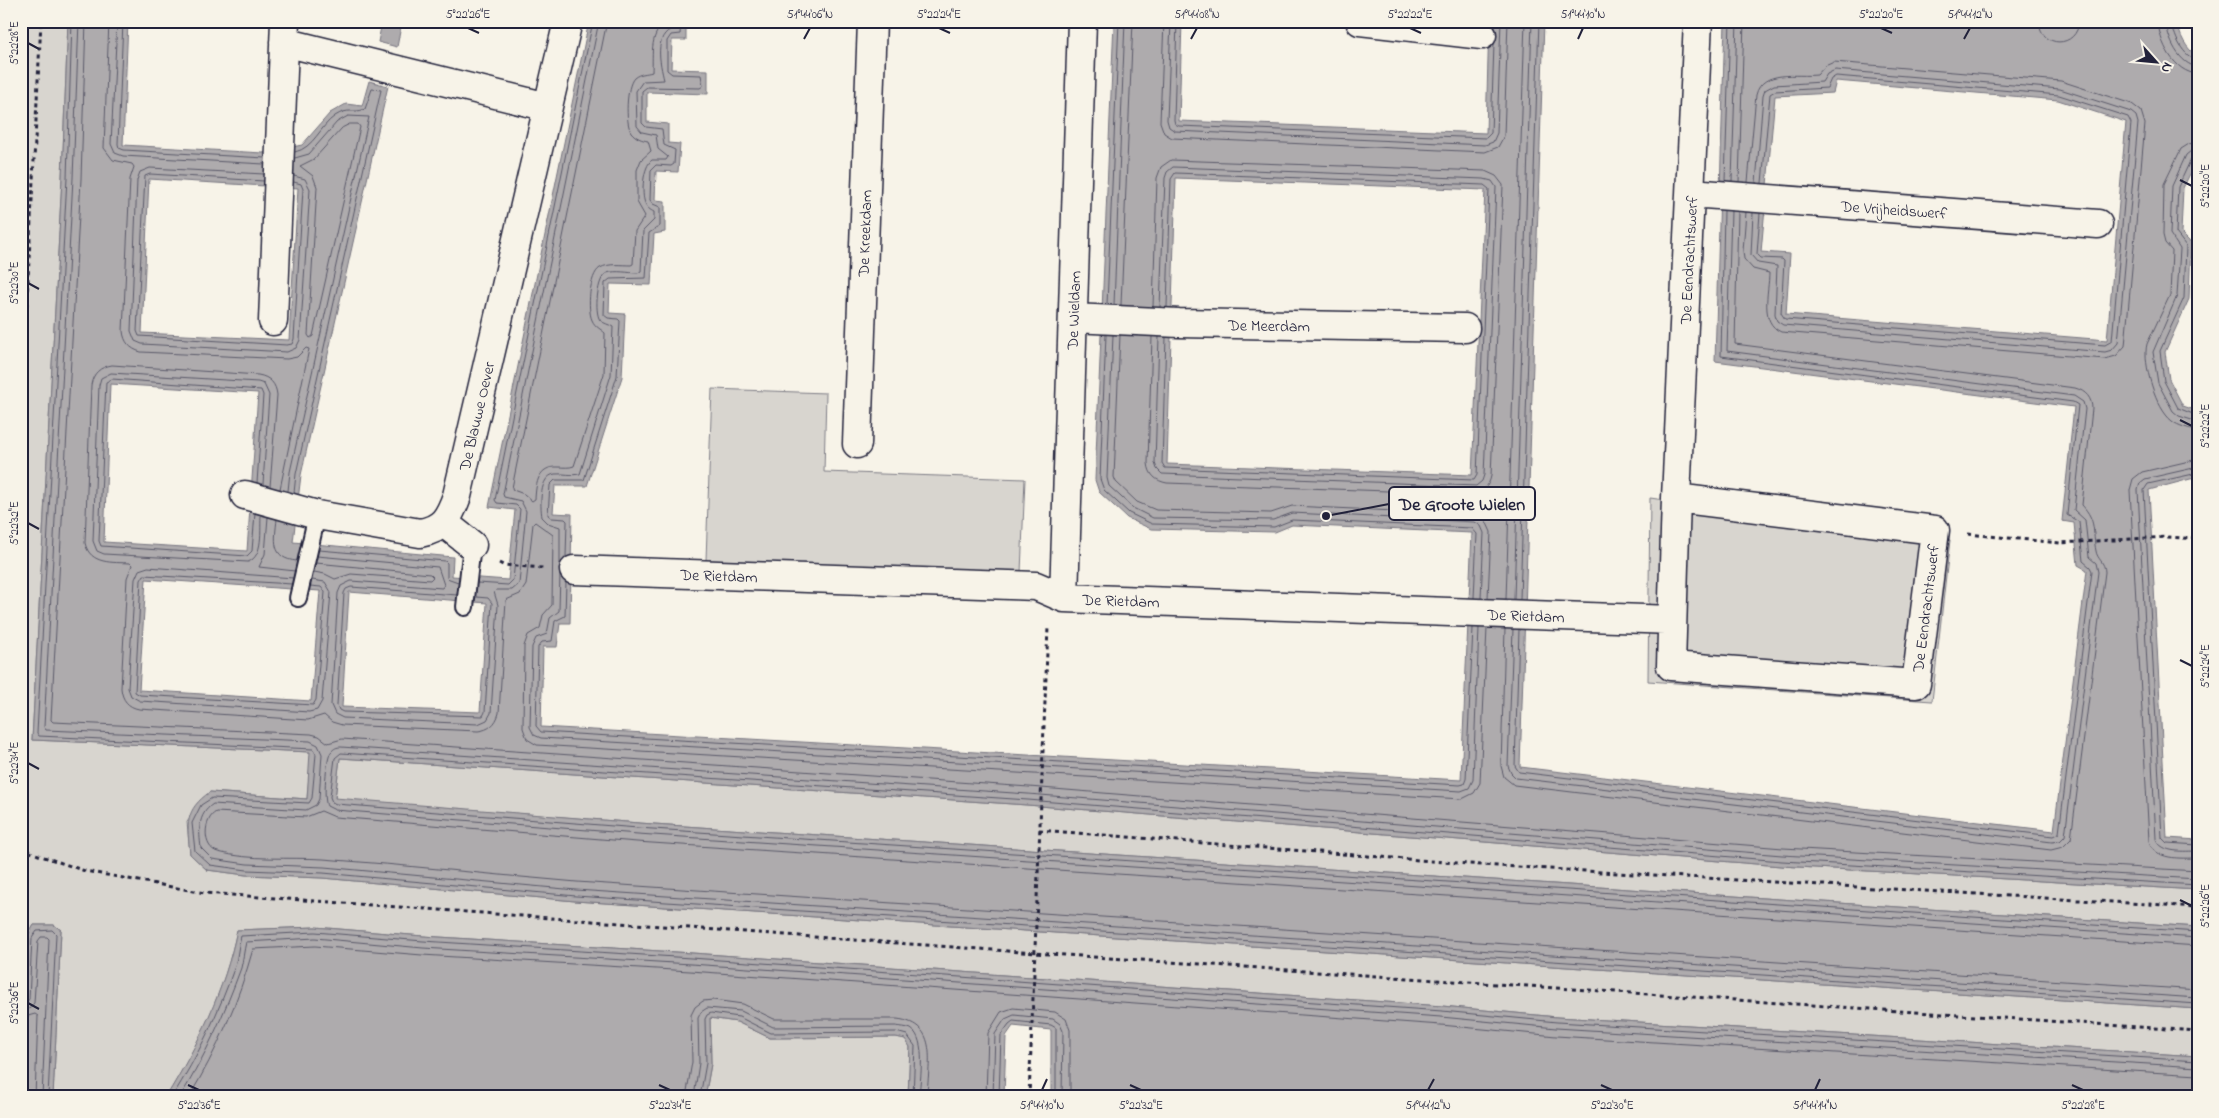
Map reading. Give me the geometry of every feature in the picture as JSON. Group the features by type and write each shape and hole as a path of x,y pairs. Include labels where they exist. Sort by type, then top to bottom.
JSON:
{"street":[{"name":"De Blauwe Oever","path":"444,523 452,511 457,496 568,21"},
{"name":"De Kreekdam","path":"857,444 872,21"},
{"name":"De Wieldam","path":"1057,595 1083,319 1082,21"},
{"path":"1360,21 1482,35"},
{"name":"De Eendrachtswerf","path":"1676,498 1935,530 1916,684 1671,666 1676,498 1701,194 1698,21"},
{"path":"273,321 284,31 548,107"},
{"name":"De Vrijheidswerf","path":"1701,194 2098,224"},
{"name":"De Meerdam","path":"1083,319 1179,323 1465,328"},
{"path":"245,495 311,522 420,533 433,531 444,523 471,556"},
{"name":"De Rietdam","path":"574,570 1036,586 1057,595 1462,613 1672,620"}],"lane":[{"path":"298,598 311,522"},
{"path":"465,607 471,556"}],"path":[{"path":"21,418 41,21"},
{"path":"1935,530 2060,543 2167,537 2198,539"},
{"path":"503,566 574,570"},
{"path":"1029,1097 1043,737 1057,595"},
{"path":"1039,830 1482,865 2198,907"},
{"path":"21,849 85,871 205,893 1035,953 2198,1031"}],"shaded area":[{"path":"21,21 68,21 62,178 32,740 311,752 307,799 210,792 187,822 190,854 207,870 246,875 322,878 575,901 2198,1009 2198,1056 1557,1017 1442,1006 315,927 237,930 218,996 189,1058 166,1097 53,1097 61,930 54,925 34,925 27,937 21,1050"},
{"path":"712,389 826,393 824,472 1025,479 1021,572 706,560"},
{"path":"1650,498 1950,540 1932,701 1648,681"},
{"path":"340,758 1027,805 1781,866 2198,890 2198,927 639,823 335,799"},
{"path":"710,1018 737,1022 770,1038 896,1037 906,1039 910,1047 908,1097 705,1097 711,1064"}],"water":[{"path":"68,21 128,21 123,145 263,153 302,145 330,113 346,104 362,106 369,81 388,86 301,475 293,542 453,557 452,576 508,580 515,510 489,507 589,21 686,21 686,40 672,40 671,69 708,70 708,94 647,92 647,122 668,124 668,143 680,144 678,172 656,171 655,200 665,201 665,232 654,234 651,285 610,284 609,313 625,314 622,377 587,486 555,486 553,513 572,514 570,623 560,623 557,647 543,647 541,727 1461,780 1472,533 1292,525 1275,532 1151,529 1127,518 1099,492 1095,480 1114,21 1182,21 1179,121 1486,133 1489,21 1544,21 1520,767 2054,831 2087,570 2078,565 2074,523 2062,521 2074,407 1715,361 1725,21 1997,21 2060,24 2060,21 2177,21 2184,41 2198,57 2198,158 2183,188 2181,233 2191,243 2189,299 2165,352 2169,379 2183,406 2198,411 2198,477 2149,490 2167,838 2198,840 2198,890 1781,866 1027,805 340,758 335,798 639,823 2198,927 2198,1009 575,901 322,878 246,875 207,870 190,854 188,826 191,812 195,805 210,792 307,799 310,752 32,740 62,178","holes":["1836,81 2058,100 2126,122 2107,340 1786,314 1790,254 1761,252 1775,96 1833,93","1176,178 1485,190 1472,475 1167,464","149,179 298,188 289,340 142,333","110,384 258,393 247,551 104,542","146,579 320,591 311,701 139,690","349,592 487,603 480,712 342,707"]},
{"path":"360,21 402,21 397,47 378,42 381,27"},
{"path":"34,925 54,925 61,930 53,1097 21,1097 21,1050 27,937"},
{"path":"315,927 1442,1006 1557,1017 2198,1056 2198,1097 1051,1097 1051,1030 1013,1026 1006,1036 1004,1097 908,1097 910,1047 905,1039 896,1037 770,1038 737,1022 710,1018 711,1064 705,1097 166,1097 189,1057 218,995 237,930"}],"place":[{"name":"De Groote Wielen","path":"1326,516"}]}
